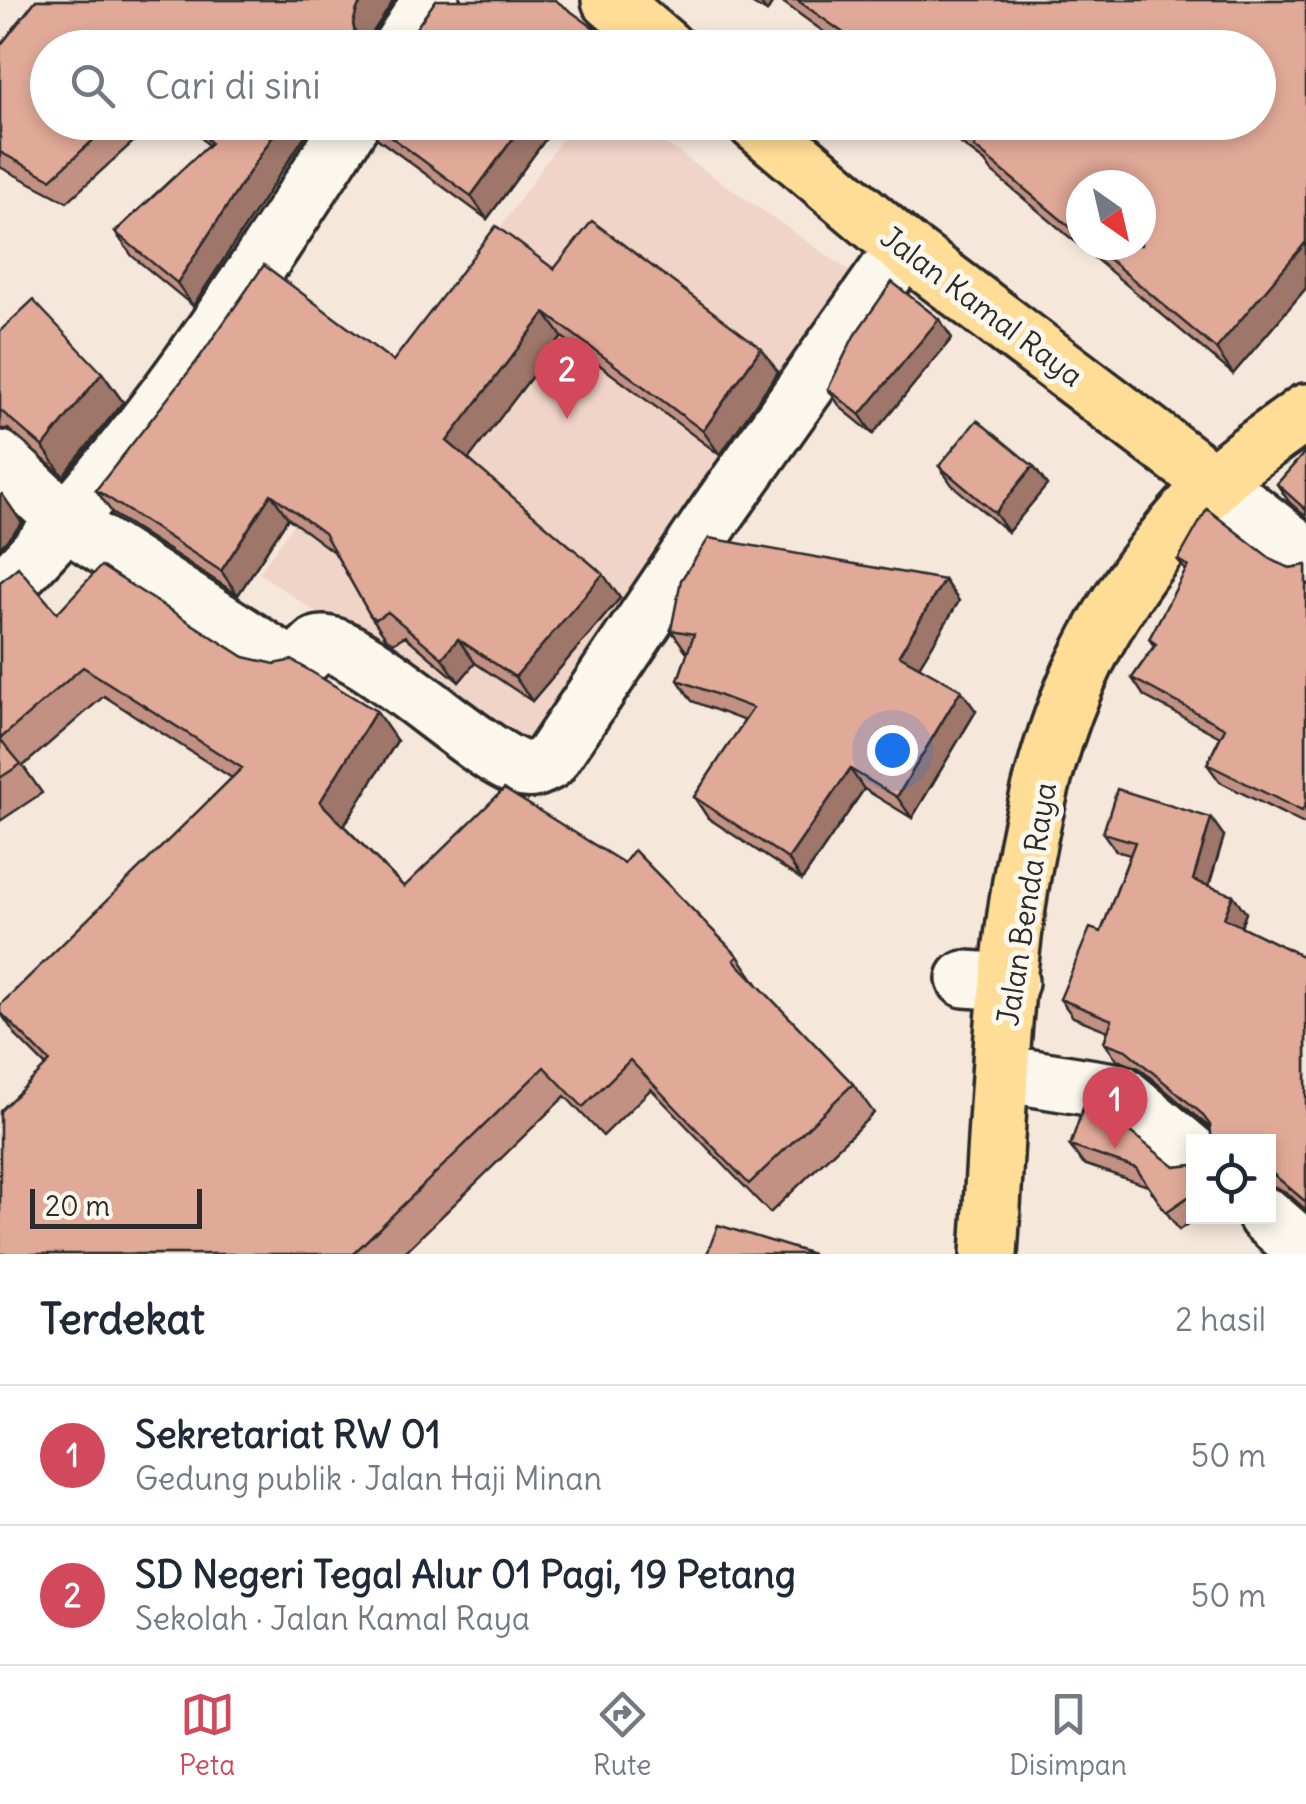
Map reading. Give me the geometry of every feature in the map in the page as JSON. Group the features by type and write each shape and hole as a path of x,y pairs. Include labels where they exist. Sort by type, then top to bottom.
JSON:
{"main road":[{"path":"610,0 645,30"},
{"name":"Jalan Kamal Raya","path":"776,140 904,248 1214,483"},
{"name":"Jalan Benda Raya","path":"989,1254 1001,1073 988,980 1054,740 1086,661 1127,591 1214,483 1306,412"}],"street":[{"path":"412,30 431,0"},
{"path":"0,591 68,524 274,245 341,140"},
{"path":"0,459 68,524 281,660 299,662 317,645 332,645 398,684 507,761 534,769 549,762 716,514 904,248"},
{"path":"1214,483 1306,555"},
{"path":"1001,1073 1119,1092 1186,1148"},
{"path":"1275,1224 1306,1251"}],"shaded area":[{"path":"561,140 661,140 864,281 528,758 259,573"}],"building":[{"path":"36,0 363,0 357,9 354,30 30,30 30,140 93,140 51,179 0,152 0,46"},
{"path":"436,0 555,0 594,28 593,30 415,30"},
{"path":"797,0 1306,0 1306,242 1216,349 1110,260 1156,260 1156,170 1066,170 1066,224 974,147 976,144 971,140 1276,140 1276,30 839,30"},
{"path":"208,140 270,140 177,283 115,232 211,143"},
{"path":"395,140 512,140 471,196"},
{"path":"592,221 761,348 703,431 545,313 447,441 603,574 515,677 458,639 442,658 388,612 376,619 370,615 324,533 271,494 221,571 96,490 197,361 264,265 393,361 496,226 554,269"},
{"path":"892,282 939,319 860,415 828,389 854,336"},
{"path":"33,300 102,373 43,447 0,410 0,331"},
{"path":"977,420 1033,466 995,513 939,466"},
{"path":"1306,451 1306,510 1277,484"},
{"path":"1207,509 1275,562 1290,568 1306,565 1306,803 1302,811 1207,764 1225,728 1132,678 1156,644 1149,639 1188,566 1178,560"},
{"path":"709,538 944,580 899,655 961,690 897,797 850,769 788,859 694,797 753,708 678,680 694,634 671,630 681,580"},
{"path":"101,566 244,657 275,664 292,660 376,711 320,802 404,887 504,789 624,863 634,850 738,956 734,960 853,1084 749,1184 630,1060 583,1107 544,1067 353,1254 0,1254 0,1111 50,1062 0,1012 0,1005 242,768 83,667 0,739 0,582 18,567 57,613"},
{"path":"0,739 21,764 0,778"},
{"path":"1117,789 1211,818 1193,880 1233,895 1224,918 1306,958 1306,1202 1276,1177 1276,1134 1211,1134 1201,1113 1126,1050 1104,1042 1112,1020 1060,999 1090,928 1101,932 1135,842 1103,833"},
{"path":"1085,1102 1093,1103 1175,1167 1186,1166 1186,1198 1166,1212 1136,1168 1070,1146"},
{"path":"718,1225 813,1254 707,1254"}],"place":[{"name":"SD Negeri Tegal Alur 01 Pagi, 19 Petang","path":"567,419"},
{"name":"Sekretariat RW 01","path":"1115,1149"}]}
